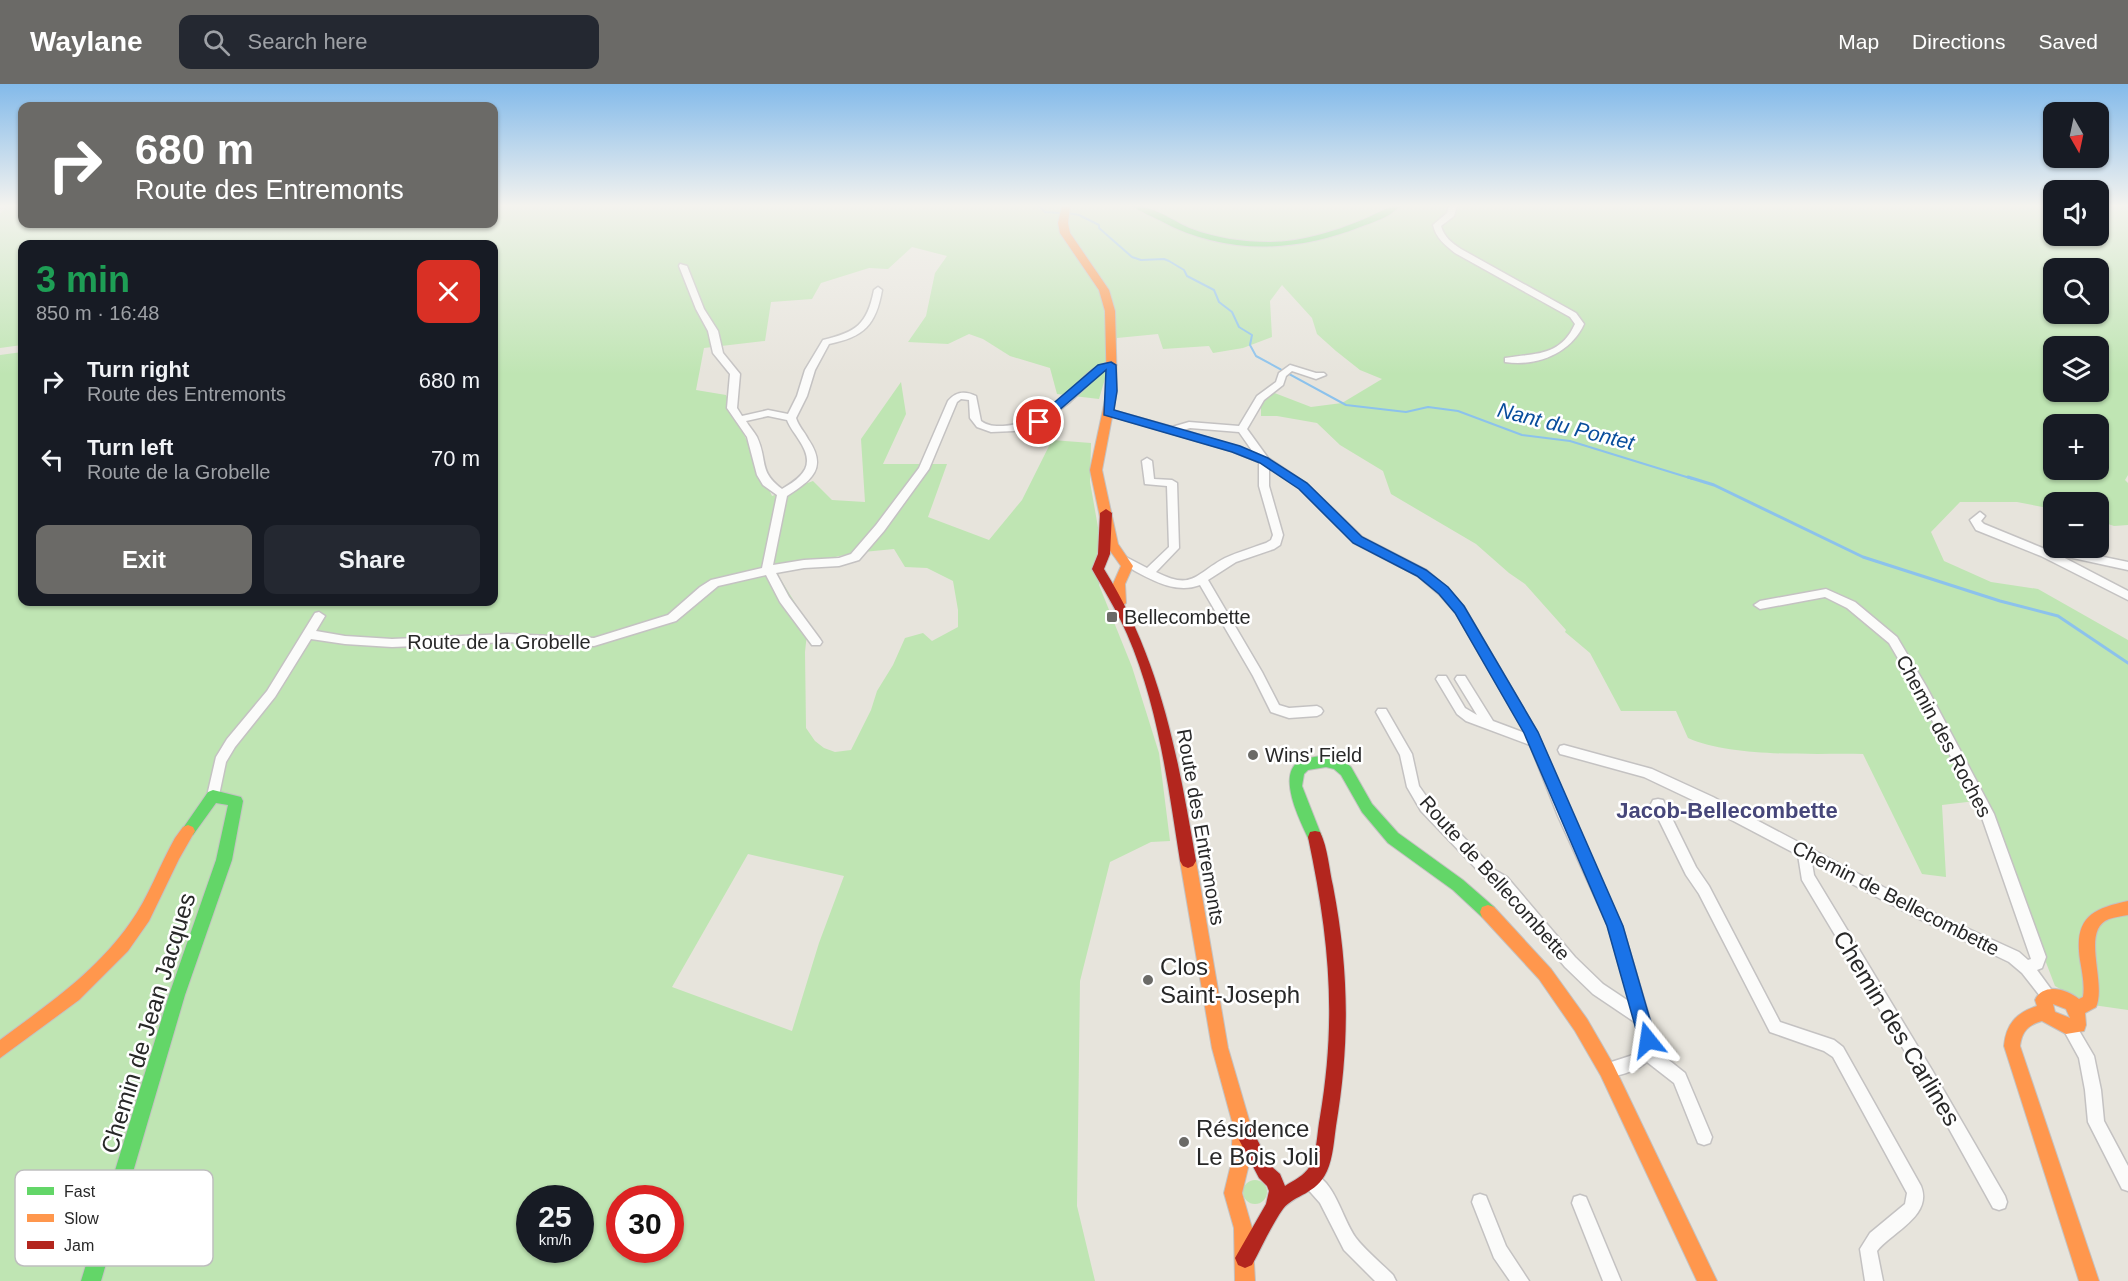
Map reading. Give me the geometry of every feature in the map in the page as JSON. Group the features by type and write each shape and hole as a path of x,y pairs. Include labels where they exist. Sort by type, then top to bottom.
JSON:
{"main road":[{"name":"Route des Entremonts","path":"1086,262 1107,297 1110,310 1112,391 1096,470 1112,545 1123,567 1119,584 1121,609"},
{"name":"Route des Entremonts","path":"1106,513 1105,545 1098,569 1121,609 1159,711 1170,753 1220,1048 1241,1126 1268,1174 1277,1185 1274,1207 1245,1258"},
{"path":"1102,560 1109,557 1123,567 1112,578 1104,576"},
{"path":"1237,1204 1242,1210 1257,1216 1274,1207 1316,1176 1322,1161 1324,1131 1337,1058 1338,1018 1334,942 1326,886 1315,835 1295,786 1297,772 1304,765 1326,761 1338,764 1346,771 1377,822 1393,838 1458,885 1490,914 1545,974 1581,1025 1607,1071 1707,1281"},
{"path":"0,1050 101,969 126,942 138,926 177,845 213,796"},
{"name":"Chemin de Jean Jacques","path":"126,1170 180,986 228,847 236,801 213,796"},
{"path":"2104,969 2095,944 2093,926 2097,918 2104,913 2128,908"},
{"path":"2049,996 2061,997 2077,1009 2080,1022 2074,1027 2069,1027 2058,1024 2045,1012 2043,1000 2049,996"},
{"path":"2077,1009 2096,1006 2104,999"},
{"path":"2045,1012 2029,1016 2015,1024 2012,1030 2012,1046 2090,1281"},
{"name":"Route des Entremonts","path":"1241,1126 1238,1176 1233,1192 1243,1228 1245,1281"},
{"path":"1238,1176 1247,1170 1297,1181 1311,1180"},
{"name":"Chemin de Jean Jacques","path":"91,1281 96,1266"}],"street":[{"path":"1477,262 1572,315 1580,324 1577,333 1552,354 1539,358 1508,360"},
{"path":"683,266 700,309 713,331 718,353 735,374 732,408 752,437 762,476 767,483 782,494"},
{"path":"816,642 784,599 766,566 782,494 808,476 814,468 813,458 805,440 794,430 791,418 802,396 810,370 826,342 844,339 862,330 876,308 878,290"},
{"path":"1242,429 1260,398 1280,383 1285,373 1294,368 1316,376 1321,375 1303,364"},
{"name":"Route de la Grobelle","path":"309,634 345,640 392,643 508,638 594,642 672,618 709,586 769,570 804,564 839,562 855,556 866,546 924,469 952,401 957,397 973,398 976,421 982,427 997,429 1025,427 1039,422 1101,367 1111,365"},
{"path":"1108,412 1236,449 1264,460 1303,486 1358,540 1422,573 1460,609 1534,741 1615,926 1648,1040 1647,1052 1637,1061 1607,1071"},
{"path":"740,419 768,413 791,418"},
{"path":"1172,431 1189,425 1242,429"},
{"path":"1123,567 1182,585 1202,580 1227,562 1276,542 1278,535 1264,486 1264,460 1242,429"},
{"path":"1147,461 1149,482 1172,483 1174,548 1147,574"},
{"path":"1980,516 1975,520 1980,527 2043,552"},
{"path":"2055,558 2128,596"},
{"path":"2090,558 2128,566"},
{"path":"1202,580 1258,675 1275,709 1289,713 1317,711"},
{"name":"Chemin des Roches","path":"1760,605 1826,593 1851,605 1893,640 1922,689 1987,814 2039,957 2037,963 2026,968"},
{"path":"213,796 220,761 231,743 271,694 318,616"},
{"path":"1442,679 1461,711 1470,718 1534,741"},
{"path":"1461,679 1489,725"},
{"name":"Route de Bellecombette","path":"1382,712 1406,754 1413,787 1426,807 1490,874 1502,881 1570,962 1598,989 1642,1019"},
{"name":"Chemin de Bellecombette","path":"1564,750 1647,773 1708,801 1920,913 2014,957 2049,996"},
{"path":"1659,804 1691,871 1704,890 1775,1027 1829,1045 1838,1052 1910,1183 1914,1192 1912,1208 1868,1249 1874,1281"},
{"name":"Chemin des Carlines","path":"1804,851 1807,876 1927,1075 1999,1202"},
{"path":"2069,1027 2086,1056 2093,1090 2096,1122 2128,1183"},
{"path":"1647,1052 1680,1078 1704,1137"},
{"path":"1311,1180 1326,1197 1350,1244 1387,1281"},
{"path":"1480,1202 1500,1252 1520,1281"},
{"path":"1580,1203 1612,1281"}],"green space":[{"path":"0,262 18,262 18,346 0,348"},
{"path":"498,262 896,262 888,269 869,268 821,283 812,299 771,302 765,341 704,348 696,390 726,395 772,496 813,481 832,500 865,502 861,439 901,382 906,414 883,464 947,464 928,517 989,540 1022,500 1052,440 1091,443 1090,482 1099,533 1099,585 1132,667 1159,753 1170,841 1151,842 1110,862 1080,981 1077,1206 1095,1281 0,1281 0,355 18,353 18,606 498,606","holes":["894,549 905,567 927,568 953,581 958,610 958,627 932,641 923,633 905,638 893,665 877,691 871,710 851,750 835,752 815,741 806,728 805,652 808,624 778,575 782,569 853,553","748,854 844,876 819,943 792,1031 672,987"]},
{"path":"943,262 2043,262 2043,324 2109,324 2109,262 2128,262 2128,475 2125,480 2128,483 2128,525 2109,524 2109,492 2043,492 2043,507 2017,502 1960,502 1931,532 1944,561 1991,582 2038,589 2128,640 2128,1010 2086,1004 2055,986 1984,800 1942,805 1946,877 1922,874 1863,754 1773,753 1727,749 1688,738 1676,711 1621,711 1590,653 1565,632 1566,630 1525,584 1476,544 1391,494 1383,471 1340,445 1317,423 1277,416 1261,416 1261,403 1272,392 1311,407 1342,403 1382,379 1360,370 1317,334 1312,318 1282,285 1270,301 1272,337 1243,348 1213,353 1209,346 1163,349 1158,334 1117,338 1099,399 1057,394 1050,368 1010,356 983,339 969,334 948,344 908,342 926,316 935,273"},
{"path":"1255,1180 1264,1183 1267,1192 1264,1201 1255,1204 1246,1201 1243,1192 1246,1183"}],"waterway":[{"name":"Nant du Pontet","path":"1170,262 1184,270 1187,276 1214,290 1219,302 1232,312 1239,327 1252,335 1250,345 1256,356 1346,405 1406,412 1428,407 1458,411 1522,435 1570,441 1693,479"},
{"name":"Nant du Pontet","path":"1688,477 1714,485 1863,557 2000,601 2058,616 2128,663"}],"traffic: fast":[{"path":"1315,837 1295,786 1297,772 1304,765 1326,761 1338,764 1346,771 1367,808 1393,838 1458,885 1488,912"},
{"path":"124,1170 177,995 224,860 236,801 213,796 188,831"},
{"path":"91,1281 96,1266"}],"traffic: slow":[{"path":"1085,262 1104,290 1110,311 1112,391 1096,470 1112,545 1127,566 1119,584 1120,603"},
{"path":"0,1050 74,994 123,946 150,904 180,842 188,831"},
{"path":"1188,861 1220,1048 1243,1130"},
{"path":"2077,1009 2090,1002 2092,991 2087,944 2092,923 2101,915 2128,908"},
{"path":"1488,912 1545,974 1581,1025 1607,1070 1707,1281"},
{"path":"2049,996 2062,998 2071,1003 2077,1012 2078,1025 2066,1026 2049,1017 2043,1000 2049,996"},
{"path":"2045,1012 2031,1016 2017,1026 2012,1046 2089,1281"},
{"path":"1241,1127 1240,1164 1233,1193 1243,1228 1245,1281"}],"traffic: jam":[{"path":"1106,513 1104,554 1098,569 1118,601 1147,671 1168,748 1188,861"},
{"path":"1277,1202 1311,1180 1320,1167 1337,1059 1339,1004 1335,947 1315,837"},
{"path":"1243,1130 1265,1172 1274,1180 1278,1191 1275,1207 1245,1258"}],"place":[{"name":"Bellecombette","path":"1112,617"},
{"name":"Wins' Field","path":"1253,755"},
{"name":"Clos Saint-Joseph","path":"1148,980"},
{"name":"Résidence Le Bois Joli","path":"1184,1142"}],"district":[{"name":"Jacob-Bellecombette","path":"1727,810"}],"route":[{"path":"1039,422 1101,367 1111,365 1112,391 1108,412 1236,449 1264,460 1303,486 1358,540 1422,573 1443,591 1460,609 1531,732 1565,816 1615,926 1648,1040"}]}
